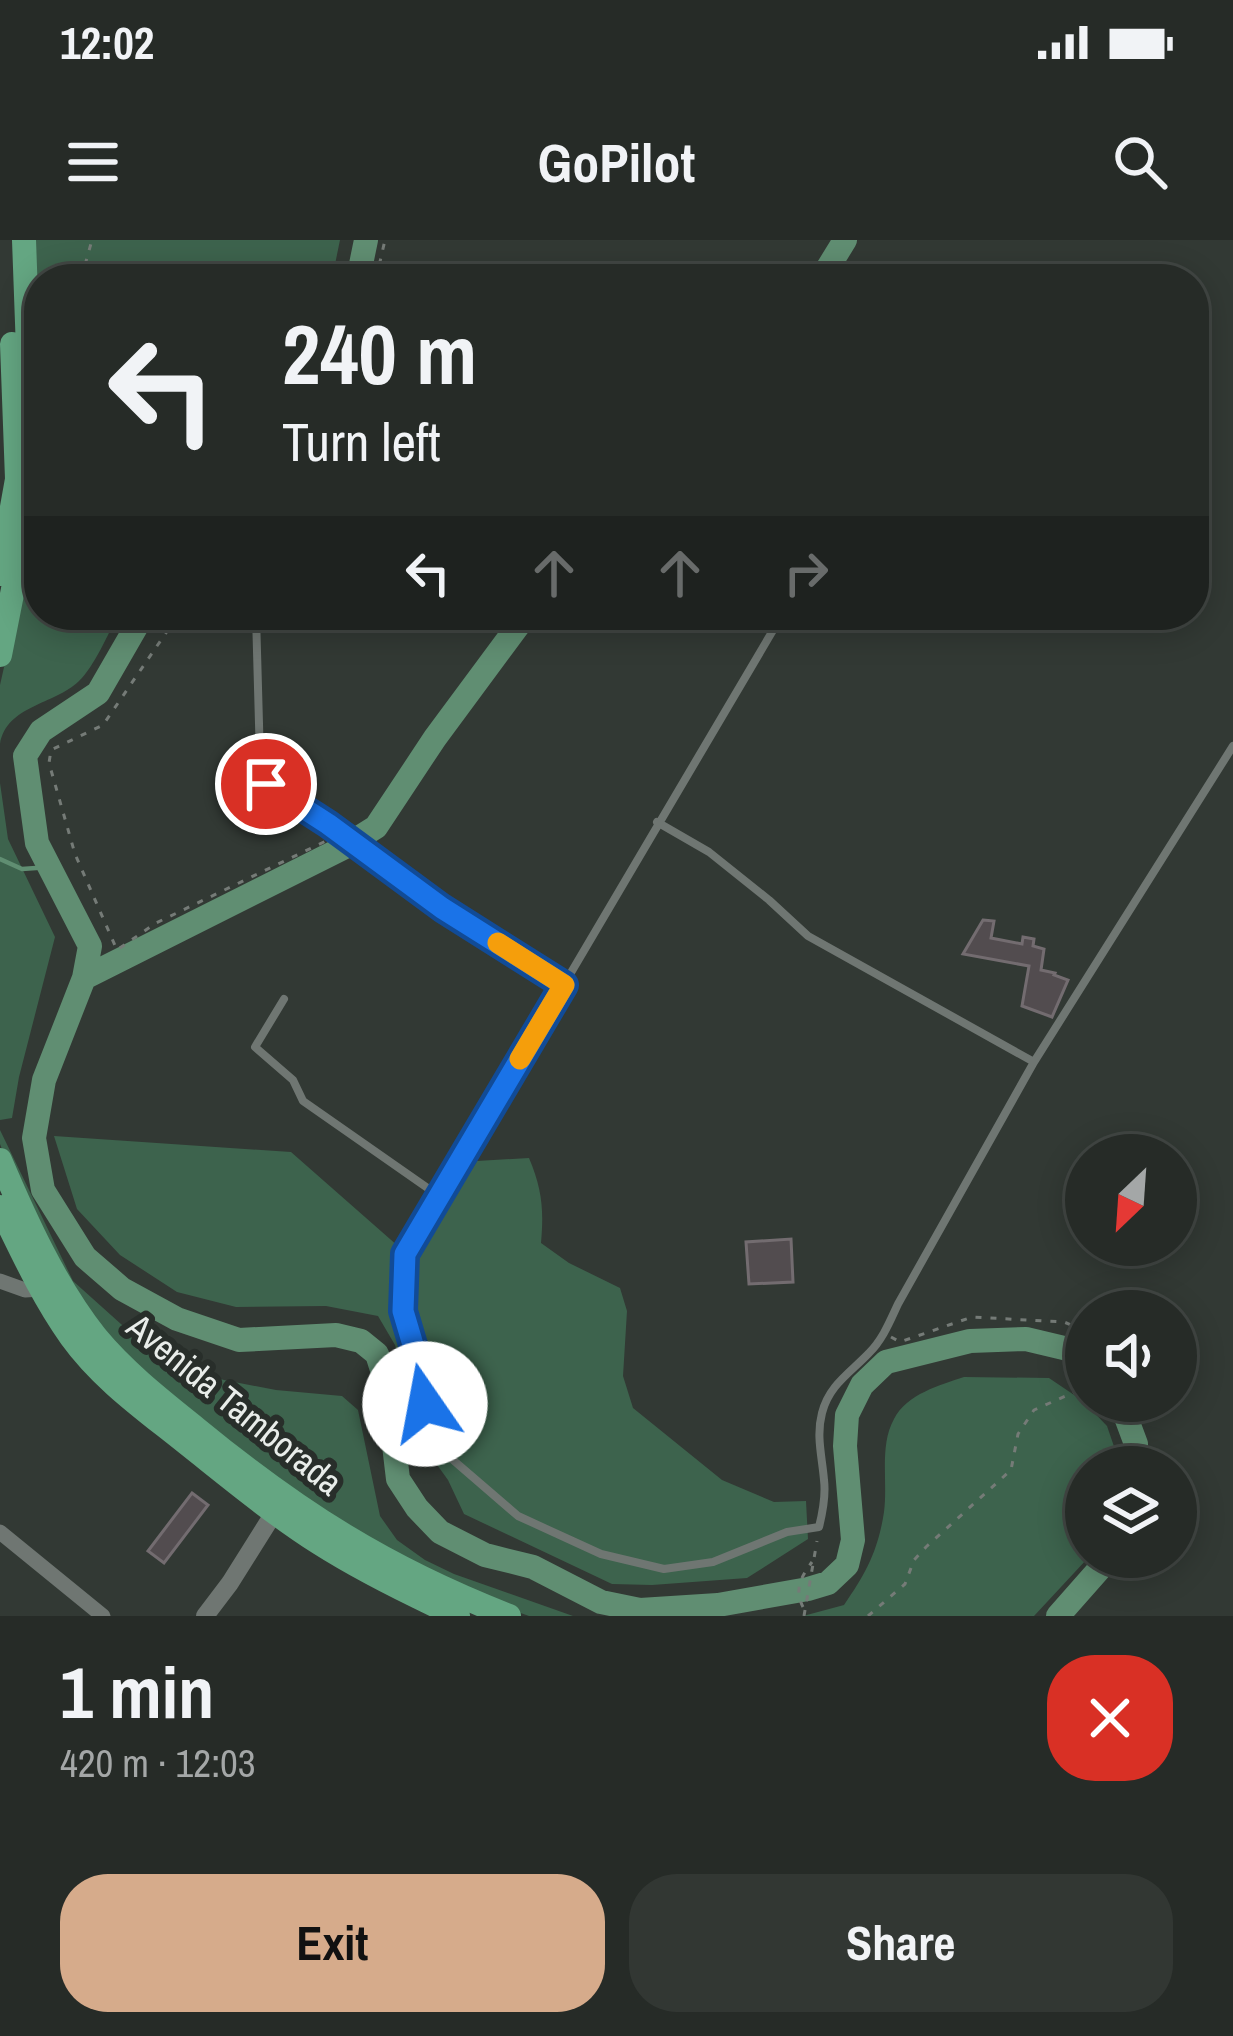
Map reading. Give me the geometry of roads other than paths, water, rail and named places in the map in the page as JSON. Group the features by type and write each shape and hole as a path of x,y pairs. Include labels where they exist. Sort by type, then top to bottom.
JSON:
{"main road":[{"path":"0,655 17,479 8,240"},
{"path":"0,574 13,521"},
{"name":"Avenida Tamborada","path":"0,1160 75,1309 147,1388 356,1565 457,1616"},
{"name":"Avenida Tamborada","path":"0,1208 40,1289 72,1338 123,1393 279,1504 423,1580 508,1616"}],"street":[{"path":"0,1281 25,1290 40,1289"},
{"path":"205,1616 279,1504"},
{"path":"0,1532 101,1615"}],"lane":[{"path":"256,630 260,760 266,784 442,908 564,985"},
{"path":"773,630 405,1254 403,1311 424,1382 425,1404 453,1460 518,1516 601,1555 664,1569 712,1562 787,1532 819,1527 825,1503 818,1444 828,1396 884,1334 1034,1062 1233,746"},
{"path":"657,822 709,852 808,935 1034,1062"},
{"path":"284,999 255,1047 292,1080 303,1101 439,1196"}],"waterway":[{"path":"361,264 366,240"},
{"path":"830,264 845,240"},
{"path":"134,630 98,693 41,731 25,756 37,843 90,946 84,978 44,1080 34,1138 43,1190 85,1257 122,1289 177,1319 239,1340 336,1335 361,1341 377,1354 387,1386 398,1479 440,1532 485,1555 533,1567 601,1602 640,1610 718,1605 808,1589 828,1583 847,1565 853,1540 847,1415 862,1385 886,1362 970,1341 1026,1339 1065,1348"},
{"path":"360,837 376,827 515,630"},
{"path":"84,978 347,846"},
{"path":"0,859 22,869 50,867"},
{"path":"1128,1422 1136,1446"},
{"path":"1058,1616 1091,1578"}]}
